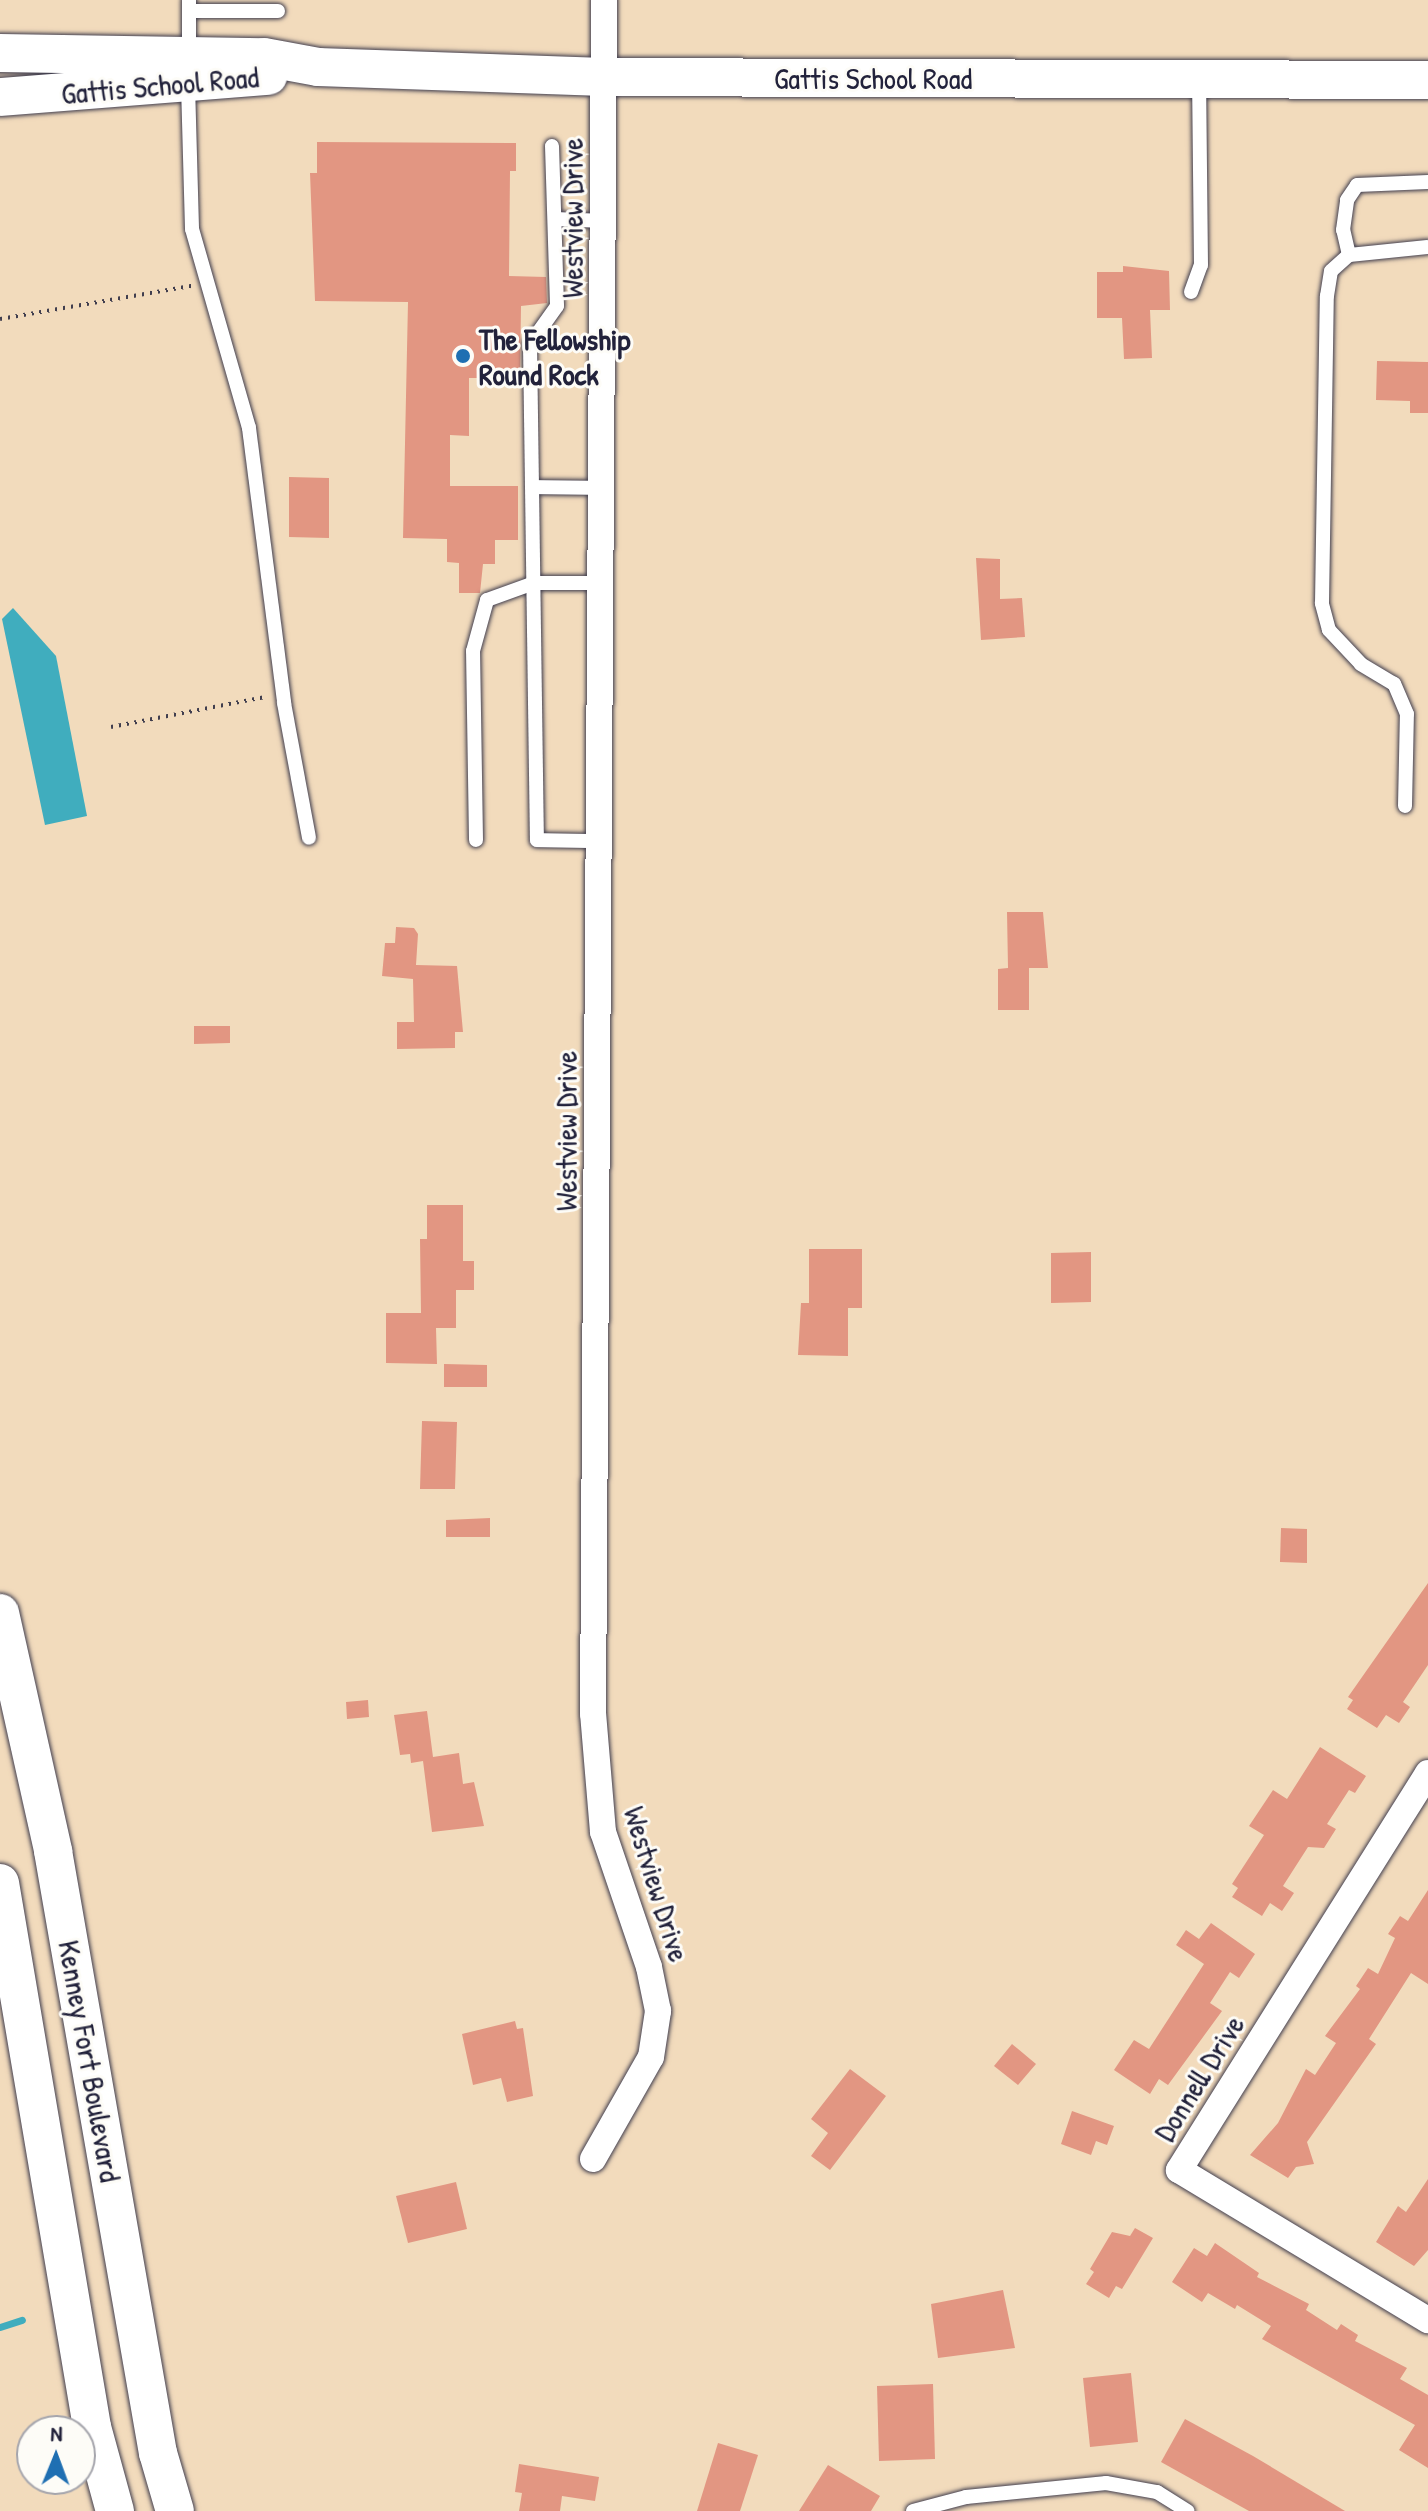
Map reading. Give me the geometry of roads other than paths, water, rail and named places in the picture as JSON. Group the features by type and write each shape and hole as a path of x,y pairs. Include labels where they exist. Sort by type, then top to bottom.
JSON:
{"main road":[{"name":"Gattis School Road","path":"0,53 188,70 318,67 604,77 1428,80"},
{"name":"Gattis School Road","path":"0,97 188,70"},
{"name":"Kenney Fort Boulevard","path":"0,1613 53,1851 158,2453 175,2511"},
{"name":"Kenney Fort Boulevard","path":"0,1883 92,2427 115,2511"}],"street":[{"name":"Westview Drive","path":"593,2159 651,2057 658,2011 649,1967 614,1876 596,1780 597,841 603,488 604,0"},
{"name":"Donnell Drive","path":"1428,1773 1179,2170 1428,2320"}],"lane":[{"path":"278,11 189,6 192,229 249,428 284,703 309,838"},
{"path":"1191,292 1201,265 1199,79"},
{"path":"552,146 557,306 530,344 537,840 597,841"},
{"path":"1349,255 1345,215 1357,185 1428,182"},
{"path":"555,219 604,221"},
{"path":"1405,806 1407,714 1394,684 1361,664 1329,630 1322,603 1327,296 1331,271 1349,255 1428,247"},
{"path":"533,487 603,488"},
{"path":"476,840 473,651 487,600 534,583 602,583"},
{"path":"913,2511 966,2497 1106,2483 1157,2492 1187,2511"}],"water":[{"path":"13,608 56,656 87,816 45,825 2,619"}],"waterway":[{"path":"0,2327 22,2320"}],"place":[{"name":"The Fellowship Round Rock","path":"463,356"}]}
